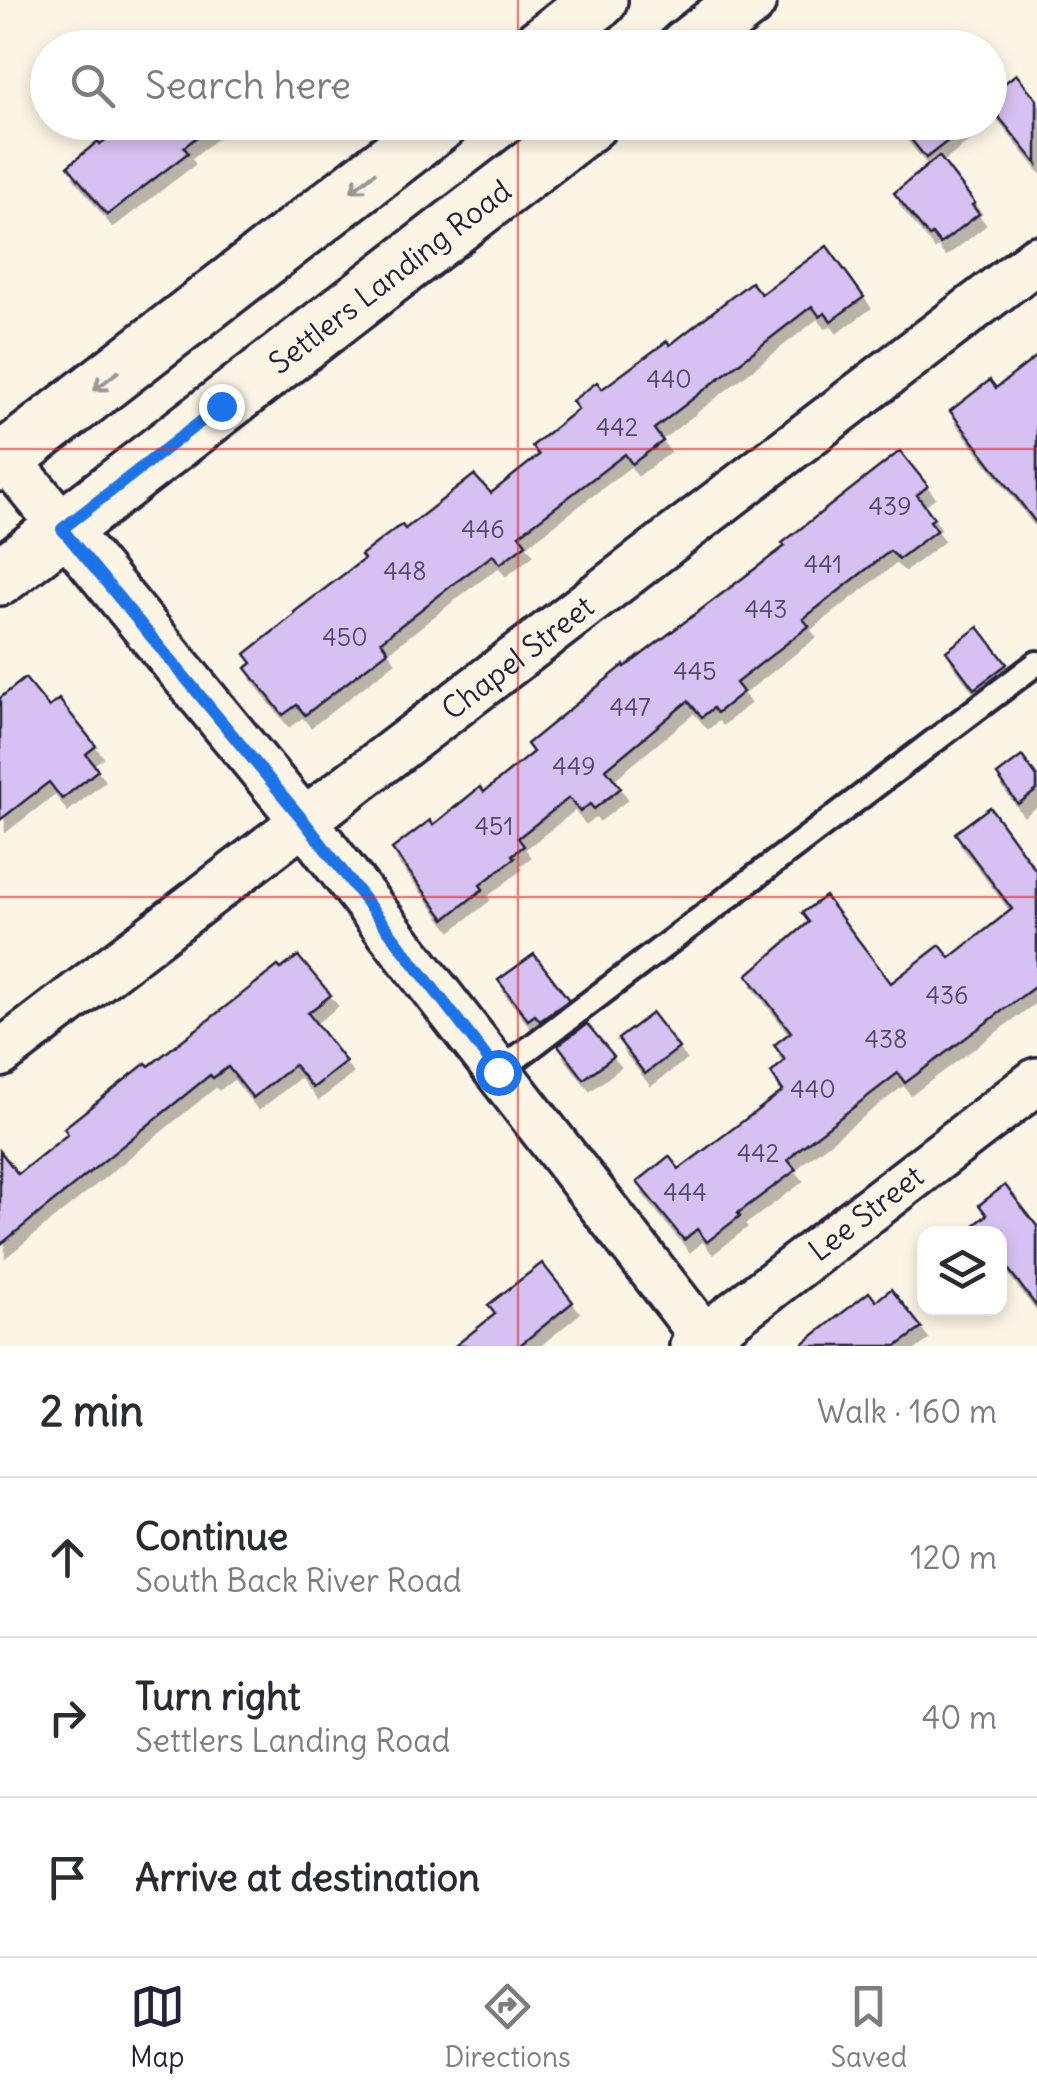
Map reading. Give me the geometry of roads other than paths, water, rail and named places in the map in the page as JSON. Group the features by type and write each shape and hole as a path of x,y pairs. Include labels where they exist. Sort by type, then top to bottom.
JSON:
{"main road":[{"path":"561,30 599,0"},
{"path":"709,30 748,0"},
{"path":"2,457 416,140"},
{"name":"Settlers Landing Road","path":"0,578 567,140"}],"street":[{"name":"Chapel Street","path":"0,1054 1037,259"},
{"path":"2,457 303,820 703,1343"},
{"name":"Lee Street","path":"703,1343 1037,1081"}],"lane":[{"path":"498,1072 1037,664"}]}
